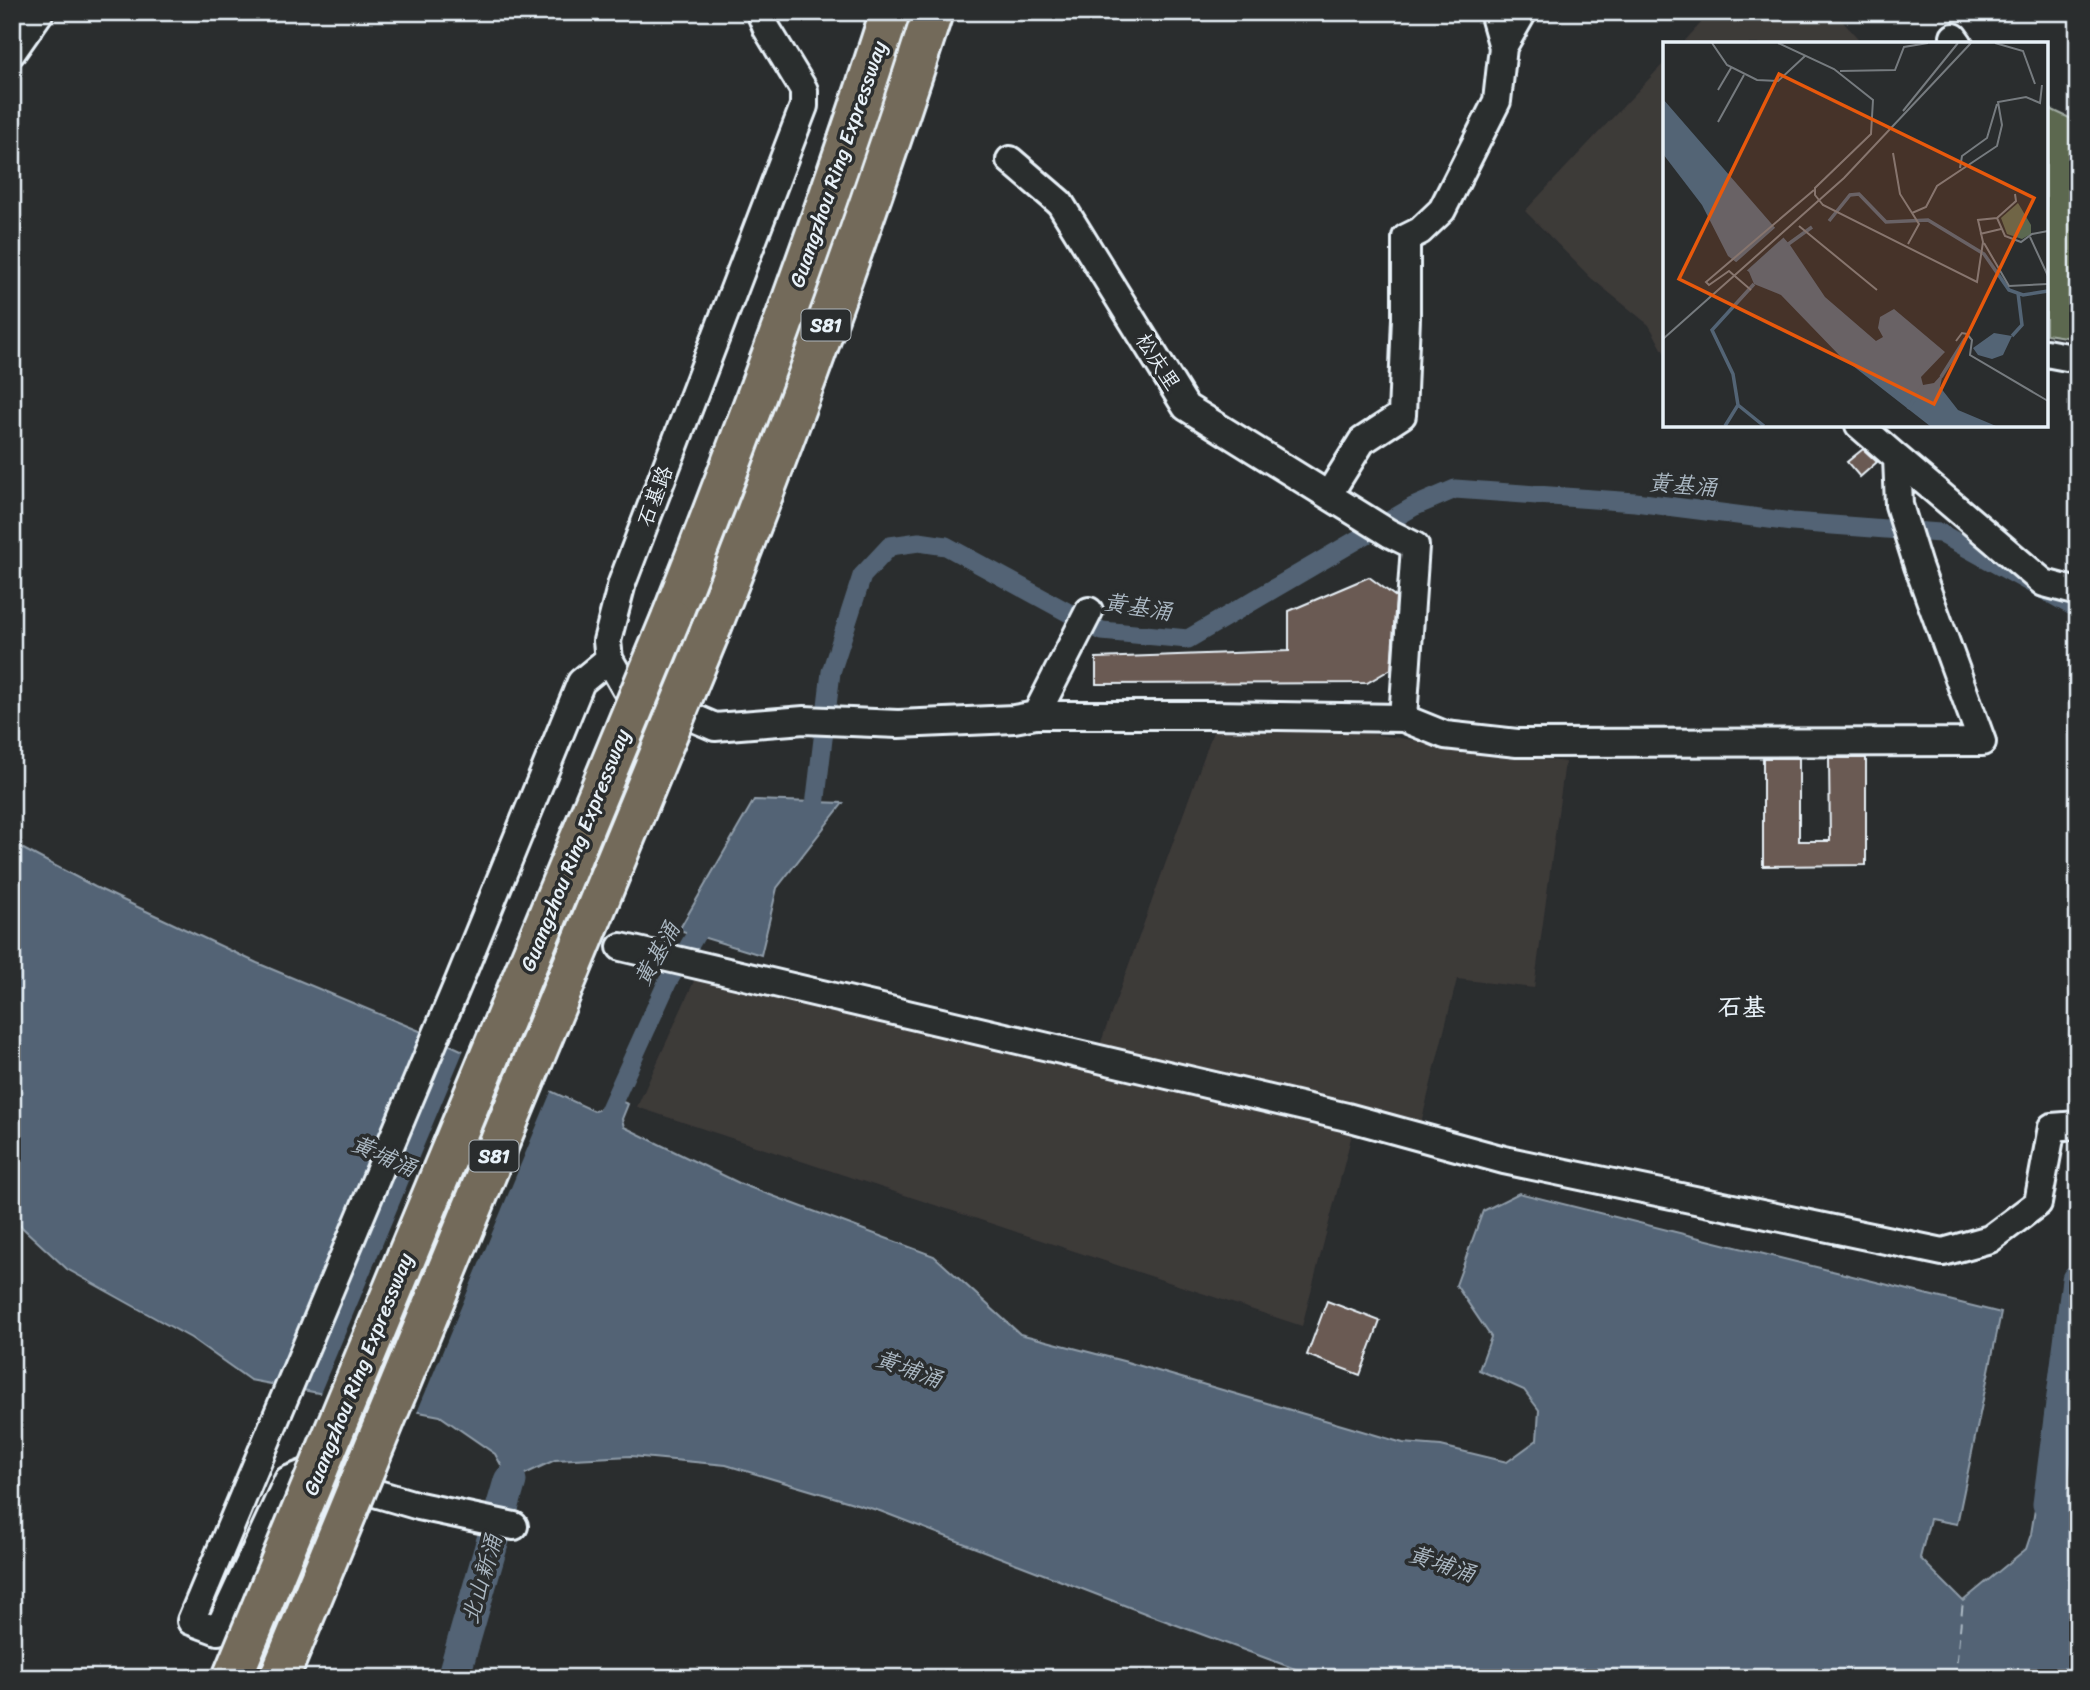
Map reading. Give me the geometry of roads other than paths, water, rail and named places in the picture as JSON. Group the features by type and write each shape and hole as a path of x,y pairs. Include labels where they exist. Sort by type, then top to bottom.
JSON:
{"highway":[{"name":"Guangzhou Ring Expressway","path":"232,1678 671,618 751,416 864,95 890,12"},
{"name":"Guangzhou Ring Expressway","path":"279,1678 768,484 844,277 933,12"}],"street":[{"path":"12,51 40,12"},
{"name":"石基路","path":"609,659 608,634 622,583 804,106 804,90 767,29 760,12"},
{"path":"1329,494 1362,441 1402,415 1406,238 1420,231 1442,210 1497,101 1503,47 1493,12"},
{"path":"1503,47 1523,12"},
{"name":"松庆里","path":"1010,160 1060,203 1186,407 1389,533 1415,546 1403,718"},
{"path":"2048,353 2078,356"},
{"path":"1861,427 2044,583 2078,592"},
{"path":"502,1523 419,1506 306,1473 288,1480 218,1631 191,1620 459,981 581,682 609,659 626,689 715,727 804,720 898,724 1014,719 1036,715 1208,715 1403,718 1445,735 1517,743 1982,742 1899,505 1897,458"},
{"path":"1036,715 1089,611"},
{"path":"621,947 1347,1117 1504,1160 1943,1252 1990,1239 2038,1203 2065,1126"}],"water":[{"path":"754,800 843,803 777,888 761,955 679,930"},
{"name":"黄埔涌","path":"12,843 95,887 257,963 422,1032 594,1111 601,1109 610,1097 628,1104 622,1119 624,1127 741,1184 934,1256 1020,1334 1127,1362 1403,1443 1441,1446 1507,1462 1537,1440 1539,1410 1524,1390 1479,1370 1491,1337 1456,1285 1483,1211 1519,1193 2001,1313 1957,1524 1930,1519 1920,1558 1963,1601 2026,1549 2041,1473 2050,1455 2067,1475 2071,1540 2078,1554 2078,1678 1329,1678 1306,1673 1147,1614 880,1511 726,1465 631,1456 555,1460 510,1481 495,1454 440,1416 250,1380 191,1338 67,1269 12,1218"}],"waterway":[{"name":"黄基涌","path":"799,820 815,806 831,672 862,576 890,546 919,542 946,546 1102,631 1188,639 1413,507 1455,489 1635,502 1792,522 1940,533 2078,609"},
{"name":"黄基涌","path":"604,1122 667,983 708,914"},
{"path":"2049,1504 2078,1280"},
{"name":"北山新涌","path":"453,1678 510,1481"}],"district":[{"name":"石基","path":"1742,1007"}]}
